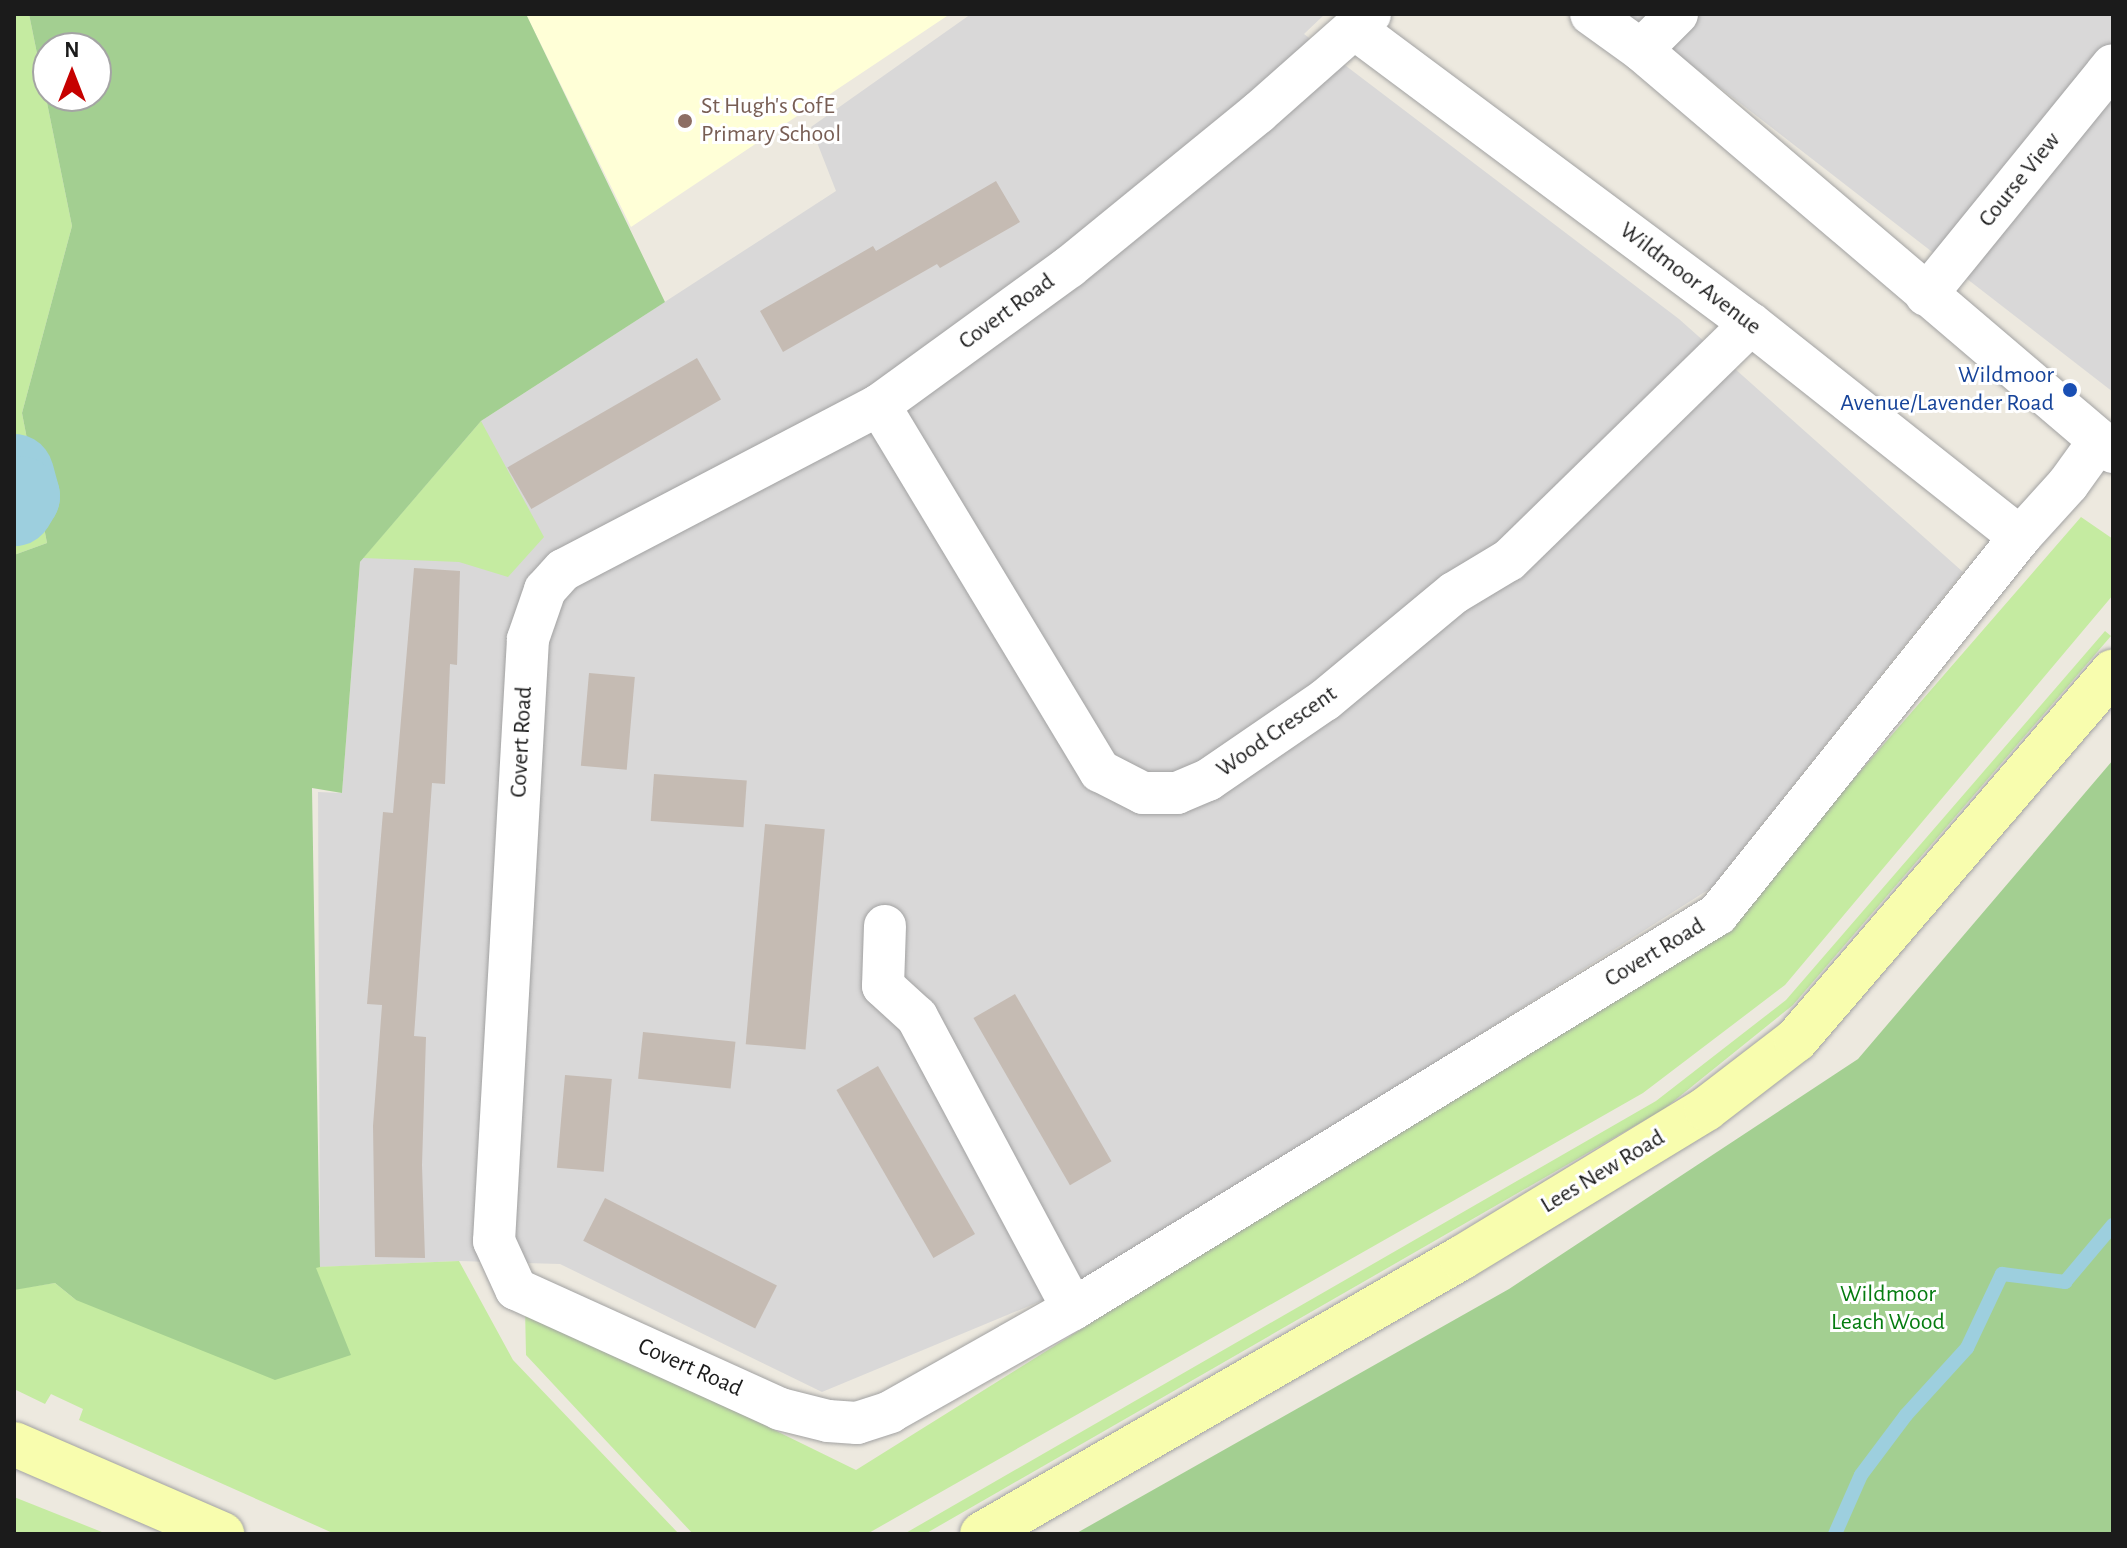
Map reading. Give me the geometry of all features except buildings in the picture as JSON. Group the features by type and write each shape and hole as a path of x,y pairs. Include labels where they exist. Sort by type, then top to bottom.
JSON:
{"street":[{"path":"1591,14 1641,50 2106,447"},
{"path":"1641,50 1677,14"},
{"name":"Wildmoor Avenue","path":"1362,22 2020,537"},
{"name":"Covert Road","path":"1362,22 1069,267 879,405 563,570 545,590 528,639 494,1241 516,1289 780,1409 828,1421 857,1423 890,1412 1073,1309 1718,914 2020,537 2106,447"},
{"name":"Course View","path":"1926,295 2113,65"},
{"name":"Wood Crescent","path":"879,405 1100,771 1143,793 1177,793 1208,780 1325,700 1454,593 1509,560 1751,324"},
{"name":"Lees New Road","path":"982,1534 1461,1258 1706,1109 1796,1040 2113,672"},
{"path":"885,926 883,986 917,1017 1073,1309"},
{"path":"14,1444 222,1534"}],"shaded area":[{"name":"St Hugh's CofE Primary School","path":"526,14 950,14 631,227"},
{"path":"971,14 1325,14 1304,34 1679,319 1963,572 1711,888 1094,1279 822,1392 560,1264 459,1261 320,1267 318,792 342,793 360,562 481,421 836,191 811,127"},
{"path":"1625,14 2113,14 2113,392"}],"green space":[{"path":"14,14 29,14 33,32 32,112 49,112 72,226 22,413 47,543 14,555"},
{"path":"29,14 526,14 665,302 481,421 360,562 342,793 312,788 320,1267 316,1268 351,1355 275,1380 76,1300 55,1283 14,1290 14,555 47,543 22,413 72,226 49,112 112,112 112,32 33,32"},
{"path":"481,421 544,537 508,577 459,562 363,558"},
{"path":"2081,517 2113,539 2113,595 1785,985 1643,1093 867,1534 693,1534 526,1355 525,1308 856,1470 1726,926"},
{"path":"2105,631 2111,636 1793,1005 1664,1109 925,1534 904,1534 1656,1101 1786,1000"},
{"name":"Wildmoor Leach Wood","path":"2113,760 2113,1534 1075,1534 1509,1289 1858,1059"},
{"path":"459,1261 513,1360 679,1534 335,1534 79,1420 83,1409 51,1394 45,1404 14,1389 15,1289 55,1283 76,1300 316,1267"},
{"path":"14,1497 107,1534 14,1534"}],"waterway":[{"path":"14,474 20,496 14,506"},
{"path":"1835,1534 1861,1475 1906,1415 1967,1348 2002,1274 2065,1282 2113,1225"}],"place":[{"name":"St Hugh's CofE Primary School","path":"685,121"},
{"name":"Wildmoor Avenue/Lavender Road","path":"2070,390"}]}
